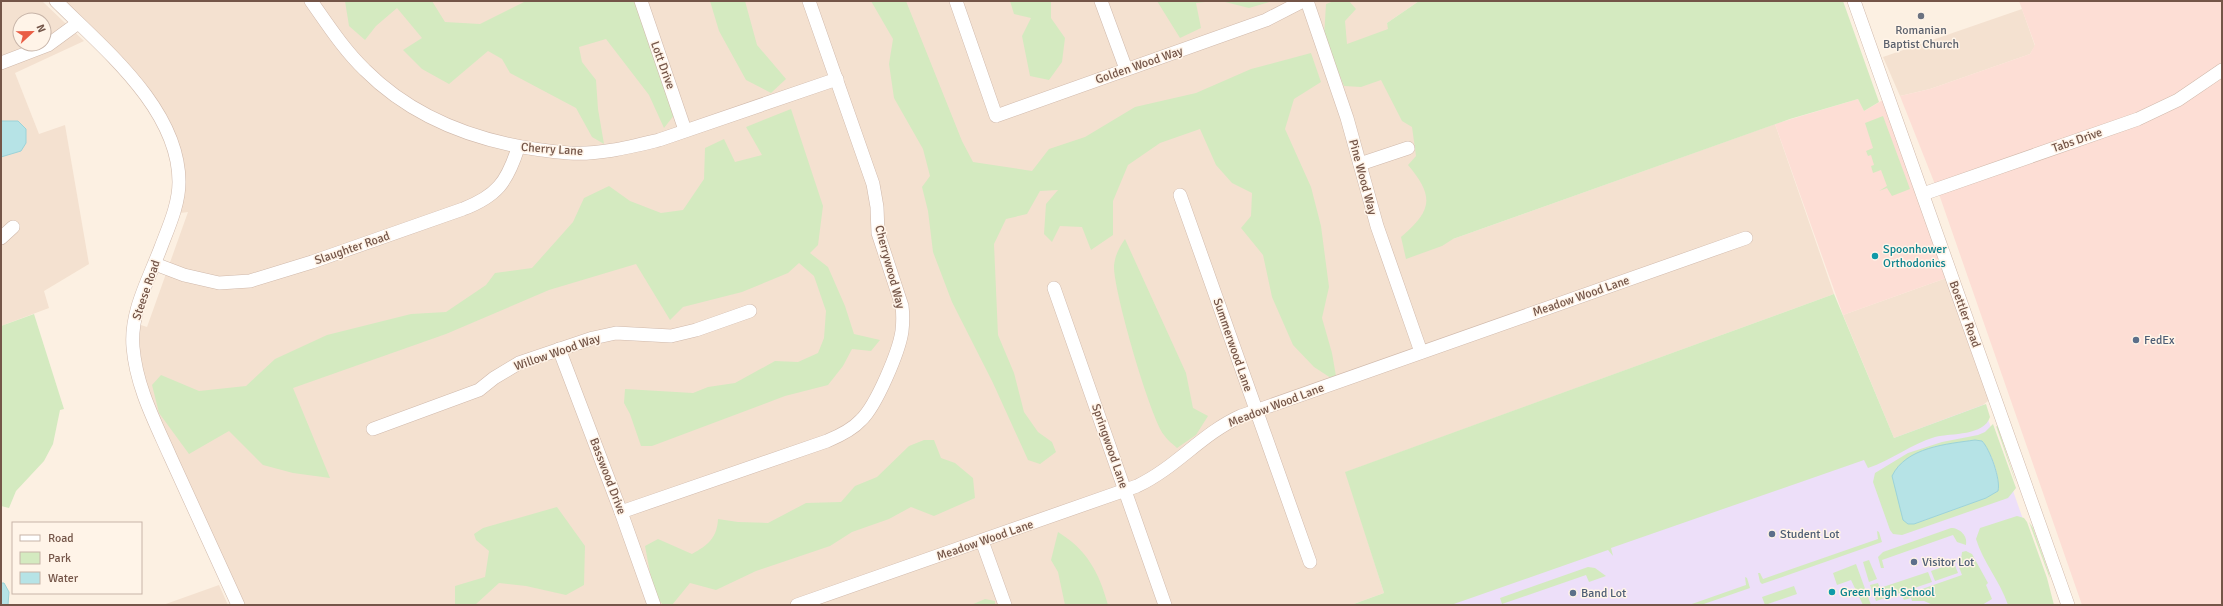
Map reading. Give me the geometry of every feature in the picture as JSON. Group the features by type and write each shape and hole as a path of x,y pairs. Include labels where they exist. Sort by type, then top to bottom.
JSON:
{"street":[{"name":"Steese Road","path":"56,1 148,98 165,124 174,145 179,175 178,195 171,220 155,264 143,291 134,326 133,346 136,370 162,436 238,605"},
{"name":"Cherry Lane","path":"311,1 333,32 366,71 408,105 458,131 518,148 568,153 606,150 659,140 837,79"},
{"name":"Lott Drive","path":"641,1 685,130"},
{"name":"Cherrywood Way","path":"621,512 838,436 858,423 875,401 900,338 903,318 902,306 878,233 877,208 873,184 809,1"},
{"name":"Golden Wood Way","path":"956,1 996,116 1266,20 1303,1"},
{"path":"1101,1 1126,69"},
{"name":"Pine Wood Way","path":"1307,1 1338,88 1376,226 1421,352"},
{"name":"Boettler Road","path":"1854,1 2068,605"},
{"path":"1,64 48,45 78,23"},
{"name":"Tabs Drive","path":"1923,194 2138,119 2178,100 2222,70"},
{"name":"Slaughter Road","path":"155,264 184,275 219,282 232,283 267,277 485,200 500,188 508,176 518,148"},
{"path":"1360,164 1408,148"},
{"name":"Summerwood Lane","path":"1180,195 1310,562"},
{"path":"1,238 13,227"},
{"name":"Meadow Wood Lane","path":"797,605 1125,491 1151,480 1168,469 1217,429 1232,420 1257,410 1746,238"},
{"name":"Springwood Lane","path":"1054,288 1165,605"},
{"name":"Willow Wood Way","path":"373,429 479,390 494,378 518,363 592,338 616,334 671,336 696,330 750,311"},
{"name":"Basswood Drive","path":"559,349 621,512 654,605"},
{"path":"982,541 1005,605"}],"shaded area":[{"path":"1,1 42,1 84,41 15,73 39,134 65,125 89,264 44,291 49,308 1,326"},
{"path":"56,1 1419,1 1387,23 1453,239 1775,124 1834,294 1346,472 1384,593 1351,605 238,605 145,398 135,323 147,327 188,212 173,214 178,195 165,124"},
{"path":"2019,1 2222,1 2222,605 2082,605 1940,197 1900,96 1930,89 2030,54 2035,45"},
{"path":"2022,9 2035,46 2030,54 1930,89 1900,96 1883,57"},
{"path":"1888,97 1952,276 1843,315 1775,124 1858,99 1864,111"},
{"path":"1952,276 1994,396 1983,405 1894,438 1843,315"},
{"path":"1983,405 2053,605 1423,605 1747,493"},
{"path":"219,585 228,605 163,605"}],"green space":[{"path":"345,1 432,1 445,22 480,24 524,2 636,1 675,114 664,128 649,95 606,39 579,47 582,62 596,80 598,109 604,144 592,137 576,108 510,73 502,59 488,51 449,84 422,69 403,50 422,38 397,8 376,26 365,40 349,26"},
{"path":"710,1 745,1 757,45 786,79 771,93 746,80 719,31"},
{"path":"871,1 906,1 962,141 973,162 1032,171 1049,149 1085,137 1135,107 1196,93 1251,69 1311,53 1321,82 1294,99 1285,129 1311,187 1321,226 1329,287 1322,318 1332,353 1337,382 1314,367 1293,345 1272,297 1263,255 1241,228 1251,216 1252,193 1232,183 1216,165 1200,129 1160,143 1128,165 1113,201 1113,235 1091,250 1082,227 1060,226 1052,242 1044,234 1046,204 1058,190 1040,191 1027,214 1006,219 994,244 998,335 1014,373 1024,412 1038,432 1052,442 1056,452 1040,464 1028,460 993,383 952,302 933,252 928,211 922,187 930,176 923,149 894,98 889,64 893,39"},
{"path":"1010,1 1051,1 1051,18 1065,38 1062,62 1049,80 1030,76 1022,36 1031,18 1014,14"},
{"path":"1157,1 1214,1 1196,3 1201,28 1180,38"},
{"path":"1221,1 1273,1 1249,8"},
{"path":"1334,1 1349,1 1356,9 1345,21 1347,44 1388,29 1387,23 1419,1 1843,1 1879,102 1864,111 1858,99 1790,119 1453,239 1442,246 1406,259 1401,237 1419,219 1424,211 1426,202 1426,194 1408,165 1416,156 1412,127 1402,121 1381,80 1361,87 1344,86 1324,37 1326,4"},
{"path":"791,109 823,206 818,245 810,253 828,267 845,306 854,334 880,340 871,351 852,349 843,366 828,385 785,396 652,446 641,446 630,414 624,403 625,389 693,393 708,387 735,383 775,361 798,362 818,353 824,338 826,311 814,276 799,263 788,273 742,292 683,307 670,320 636,264 549,290 446,334 293,388 330,478 293,473 263,465 229,431 189,454 159,413 152,385 161,375 199,391 246,386 275,359 327,335 411,314 446,312 486,285 495,273 532,268 573,222 584,198 609,186 630,201 661,213 683,210 704,179 705,148 724,139 735,162 762,155 746,127"},
{"path":"1883,116 1910,189 1892,196 1887,188 1879,191 1887,186 1881,170 1873,173 1871,166 1874,165 1871,155 1868,156 1866,151 1873,148 1865,123"},
{"path":"1125,239 1186,373 1193,408 1208,416 1196,435 1177,448 1165,437 1150,404 1133,352 1119,300 1114,266 1115,258"},
{"path":"1834,294 1894,438 1986,404 1990,417 1987,423 1981,428 1967,433 1935,437 1926,440 1877,465 1868,468 1864,460 1611,548 1613,556 1608,550 1451,605 1351,605 1384,593 1345,472"},
{"path":"34,314 64,409 60,410 53,444 44,461 16,491 9,508 1,506 1,326"},
{"path":"1993,424 2016,488 2008,498 1902,535 1893,534 1890,530 1873,482 1875,473 1908,453 1942,442 1978,435 1985,432","holes":["1975,440 1982,441 1989,451 1997,472 1999,486 1998,491 1986,498 1914,524 1908,524 1903,519 1933,447"]},
{"path":"1996,426 1998,427 2016,483 2014,478"},
{"path":"924,440 934,440 941,458 955,463 973,478 975,498 934,516 911,507 889,519 852,532 830,546 756,571 716,590 690,583 672,605 663,605 654,594 645,546 658,539 692,554 707,544 714,536 718,519 738,522 768,523 806,503 841,502 855,486 877,477 909,446"},
{"path":"557,507 585,546 584,585 566,595 526,586 499,583 475,605 455,605 455,586 485,577 489,551 476,540 474,534 483,528"},
{"path":"2017,516 2024,518 2027,522 2047,578 2054,605 2008,605 2001,588 1979,547 1976,539 1980,528"},
{"path":"2029,522 2033,528 2050,579"},
{"path":"1951,528 1957,529 1963,533 1966,539 1966,545 1957,542 1953,535 1882,560 1884,568 1881,568 1878,557 1883,552"},
{"path":"1877,531 1879,532 1882,542 1762,584 1760,582 1758,573 1760,573 1763,579 1878,539"},
{"path":"1058,532 1077,546 1084,554 1096,572 1108,605 1065,605 1058,572 1051,560"},
{"path":"1966,551 1972,554 1988,583 1986,585 1992,599 1982,605 1933,605 1924,601 1912,601 1911,598 1904,600 1902,596 1962,575 1957,562 1961,560 1962,552"},
{"path":"1869,560 1877,579 1869,582 1863,562"},
{"path":"1954,563 1958,573 1935,581 1931,571"},
{"path":"1856,564 1871,605 1863,605 1851,580 1837,585 1833,573"},
{"path":"1588,567 1595,568 1606,576 1589,582 1586,575 1502,604 1500,598"},
{"path":"1928,572 1932,582 1876,601 1870,585 1878,583 1880,588"},
{"path":"1745,577 1747,578 1750,588 1701,605 1689,605 1746,585"},
{"path":"1794,586 1797,594 1765,605 1762,597"},
{"path":"985,599 995,601 995,605 971,605"}],"water":[{"path":"1,121 18,121 26,129 26,143 21,151 1,157"},
{"path":"1975,440 1982,441 1991,457 1998,480 1998,491 1986,498 1914,524 1908,524 1903,520 1892,476 1898,466 1917,453 1928,449 1952,443"},
{"path":"1,583 4,583 9,592 8,605 1,605"}],"place":[{"name":"Romanian Baptist Church","path":"1921,16"},
{"name":"Spoonhower Orthodonics","path":"1875,256"},
{"name":"FedEx","path":"2136,340"},
{"name":"Student Lot","path":"1772,534"},
{"name":"Visitor Lot","path":"1914,562"},
{"name":"Green High School","path":"1832,592"},
{"name":"Band Lot","path":"1573,593"}]}
